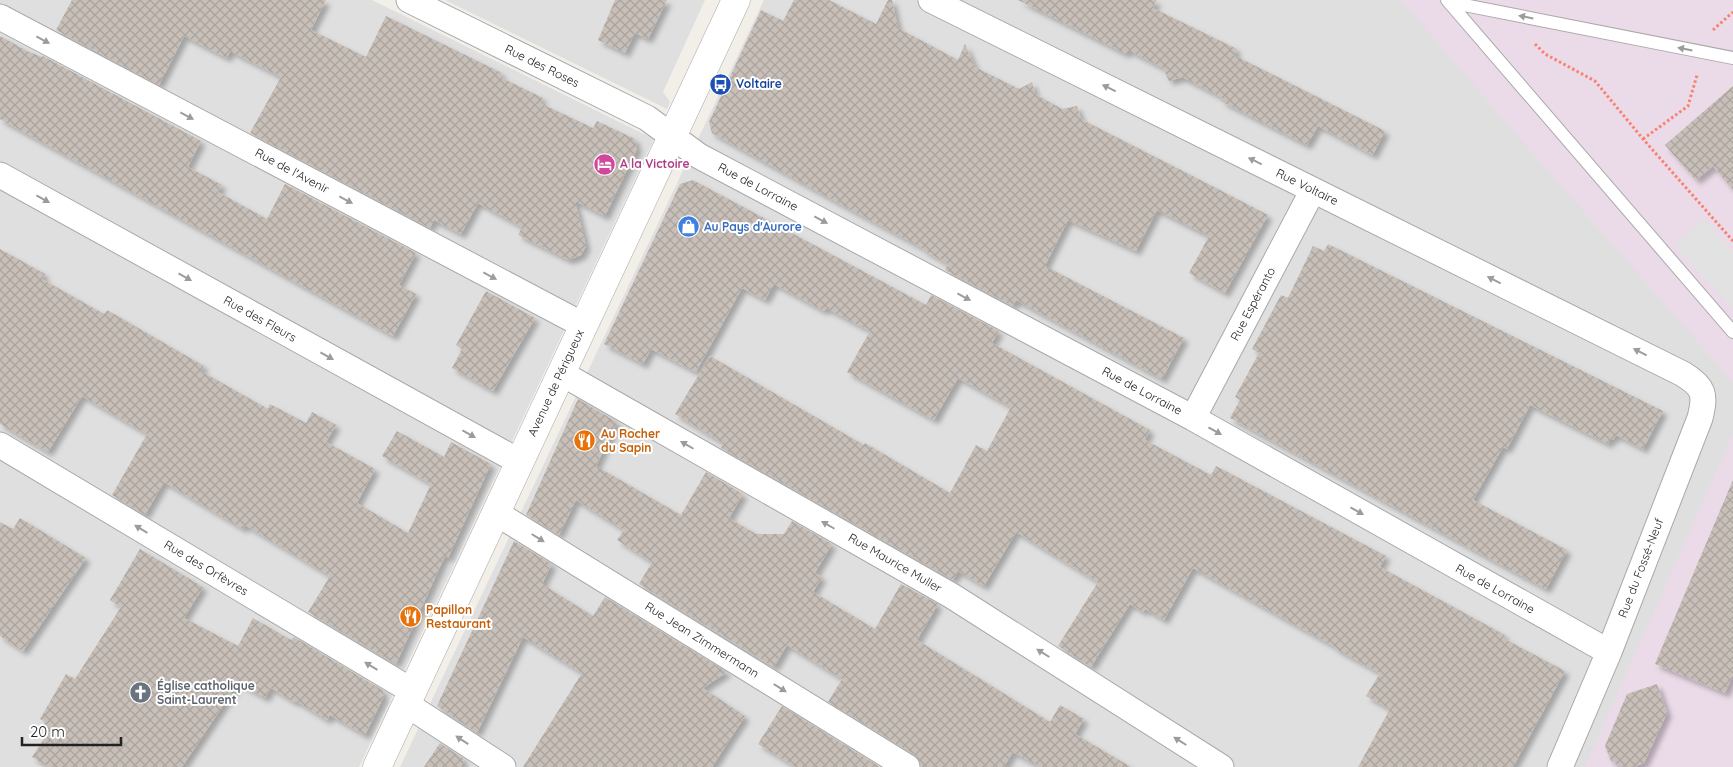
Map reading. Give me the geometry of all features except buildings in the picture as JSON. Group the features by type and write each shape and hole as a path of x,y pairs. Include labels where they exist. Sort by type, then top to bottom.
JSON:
{"street":[{"name":"Rue des Roses","path":"410,0 647,118 672,136"},
{"name":"Avenue de Périgueux","path":"377,767 736,0"},
{"name":"Rue Voltaire","path":"930,0 1683,374"},
{"name":"Rue de l'Avenir","path":"0,17 584,325"},
{"name":"Rue de Lorraine","path":"672,136 708,160 1193,418 1609,652"},
{"name":"Rue des Fleurs","path":"0,175 520,462"},
{"name":"Rue Espéranto","path":"1193,418 1313,190"},
{"name":"Rue Maurice Muller","path":"561,373 952,596 1221,767"},
{"name":"Rue du Fossé-Neuf","path":"1560,767 1609,652 1700,418 1703,405 1702,390 1696,382 1683,374"},
{"name":"Rue des Orfèvres","path":"0,446 409,698 503,767"},
{"name":"Rue Jean Zimmermann","path":"496,513 907,767"}],"lane":[{"path":"1448,1 1733,58"},
{"path":"1448,1 1733,332"}],"path":[{"path":"1644,139 1688,106 1707,35 1733,12"},
{"path":"1534,42 1545,54 1595,81 1733,241"}],"shaded area":[{"path":"0,0 372,0 654,139 359,767 0,767"},
{"path":"445,0 705,0 663,92 670,102 667,109"},
{"path":"764,0 1733,0 1733,767 400,767"},
{"path":"1401,0 1733,0 1733,382 1509,126"},
{"path":"1704,219 1733,252 1733,310 1675,245"},
{"path":"1733,434 1733,767 1585,767 1591,753"}],"place":[{"name":"Voltaire","path":"720,84"},
{"name":"A la Victoire","path":"604,164"},
{"name":"Au Pays d'Aurore","path":"688,227"},
{"name":"Au Rocher du Sapin","path":"585,441"},
{"name":"Papillon Restaurant","path":"410,617"},
{"name":"Église catholique Saint-Laurent","path":"141,693"}]}
